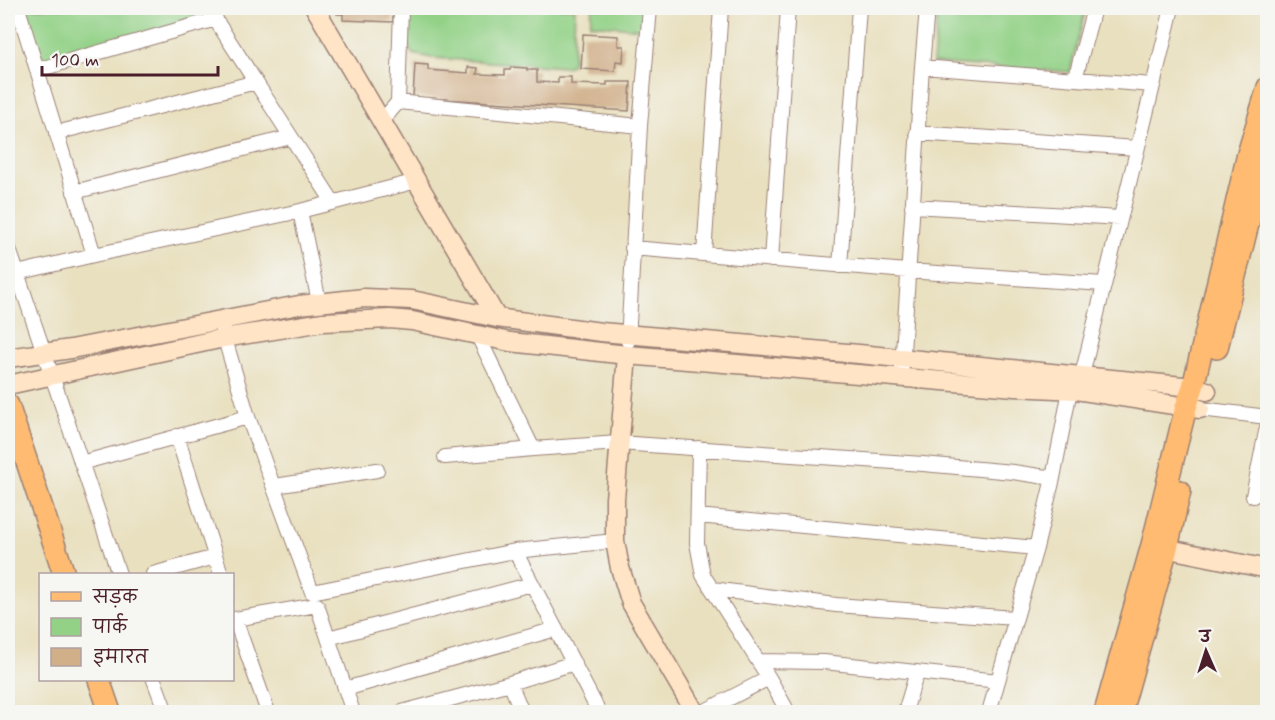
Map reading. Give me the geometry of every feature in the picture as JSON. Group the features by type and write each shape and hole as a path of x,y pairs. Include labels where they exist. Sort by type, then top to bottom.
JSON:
{"main road":[{"path":"1121,712 1197,399 1262,154 1268,87"},
{"path":"8,405 64,573"},
{"path":"1105,712 1160,547"},
{"path":"99,681 110,712"}],"street":[{"path":"18,8 94,255"},
{"path":"315,8 510,342"},
{"path":"382,121 398,102 401,8"},
{"path":"650,8 619,443 615,540 620,568 631,603 695,712"},
{"path":"704,254 721,8"},
{"path":"771,260 788,8"},
{"path":"840,266 859,8"},
{"path":"901,377 927,8"},
{"path":"1076,79 1094,8"},
{"path":"1082,375 1172,8"},
{"path":"37,70 212,13 333,202"},
{"path":"922,67 1153,85"},
{"path":"56,132 256,81"},
{"path":"398,102 640,126"},
{"path":"917,133 1137,148"},
{"path":"74,192 291,137"},
{"path":"17,273 300,211 417,181"},
{"path":"912,206 1120,218"},
{"path":"300,211 319,302"},
{"path":"8,246 119,573"},
{"path":"632,248 840,266 1104,284"},
{"path":"8,358 319,302 364,298 412,300 497,318 628,334 1082,375 1197,399 1268,419 1262,472 1253,496"},
{"path":"8,385 224,338 323,322 380,319 412,321 510,342 627,355 1015,387 1197,399"},
{"path":"219,320 248,417 275,486 353,712"},
{"path":"477,334 533,449"},
{"path":"989,712 1036,548 1053,478 1070,390"},
{"path":"81,463 248,417"},
{"path":"177,436 220,573"},
{"path":"445,458 619,443 923,464 1053,478"},
{"path":"699,448 697,543 703,574 788,712"},
{"path":"275,486 377,470"},
{"path":"698,516 1036,548"},
{"path":"268,712 234,615 515,551 615,540"},
{"path":"1160,547 1268,569"},
{"path":"515,551 599,712"},
{"path":"157,573 215,557"},
{"path":"328,638 532,584"},
{"path":"712,589 836,605 1015,618"},
{"path":"345,689 556,629"},
{"path":"758,661 824,662 998,681"},
{"path":"402,712 433,708 574,663"},
{"path":"905,712 918,672"},
{"path":"703,712 769,678"},
{"path":"154,681 166,712"},
{"path":"510,683 522,712"}],"green space":[{"path":"24,8 195,8 202,21 44,64"},
{"path":"409,8 575,8 573,59 571,65 565,67 432,58 412,54 407,41"},
{"path":"592,8 644,8 642,29 590,24"},
{"path":"938,8 1086,8 1070,72 933,63"}],"building":[{"path":"337,8 393,8 393,22 343,20 343,14 337,14"},
{"path":"583,34 618,36 618,46 624,46 623,62 616,61 615,71 581,69"},
{"path":"415,64 428,65 428,70 468,73 468,67 478,68 477,74 505,75 505,70 510,70 511,67 527,68 527,70 537,70 537,82 558,83 558,77 571,77 571,84 607,85 607,82 631,82 629,111 413,97"}]}
